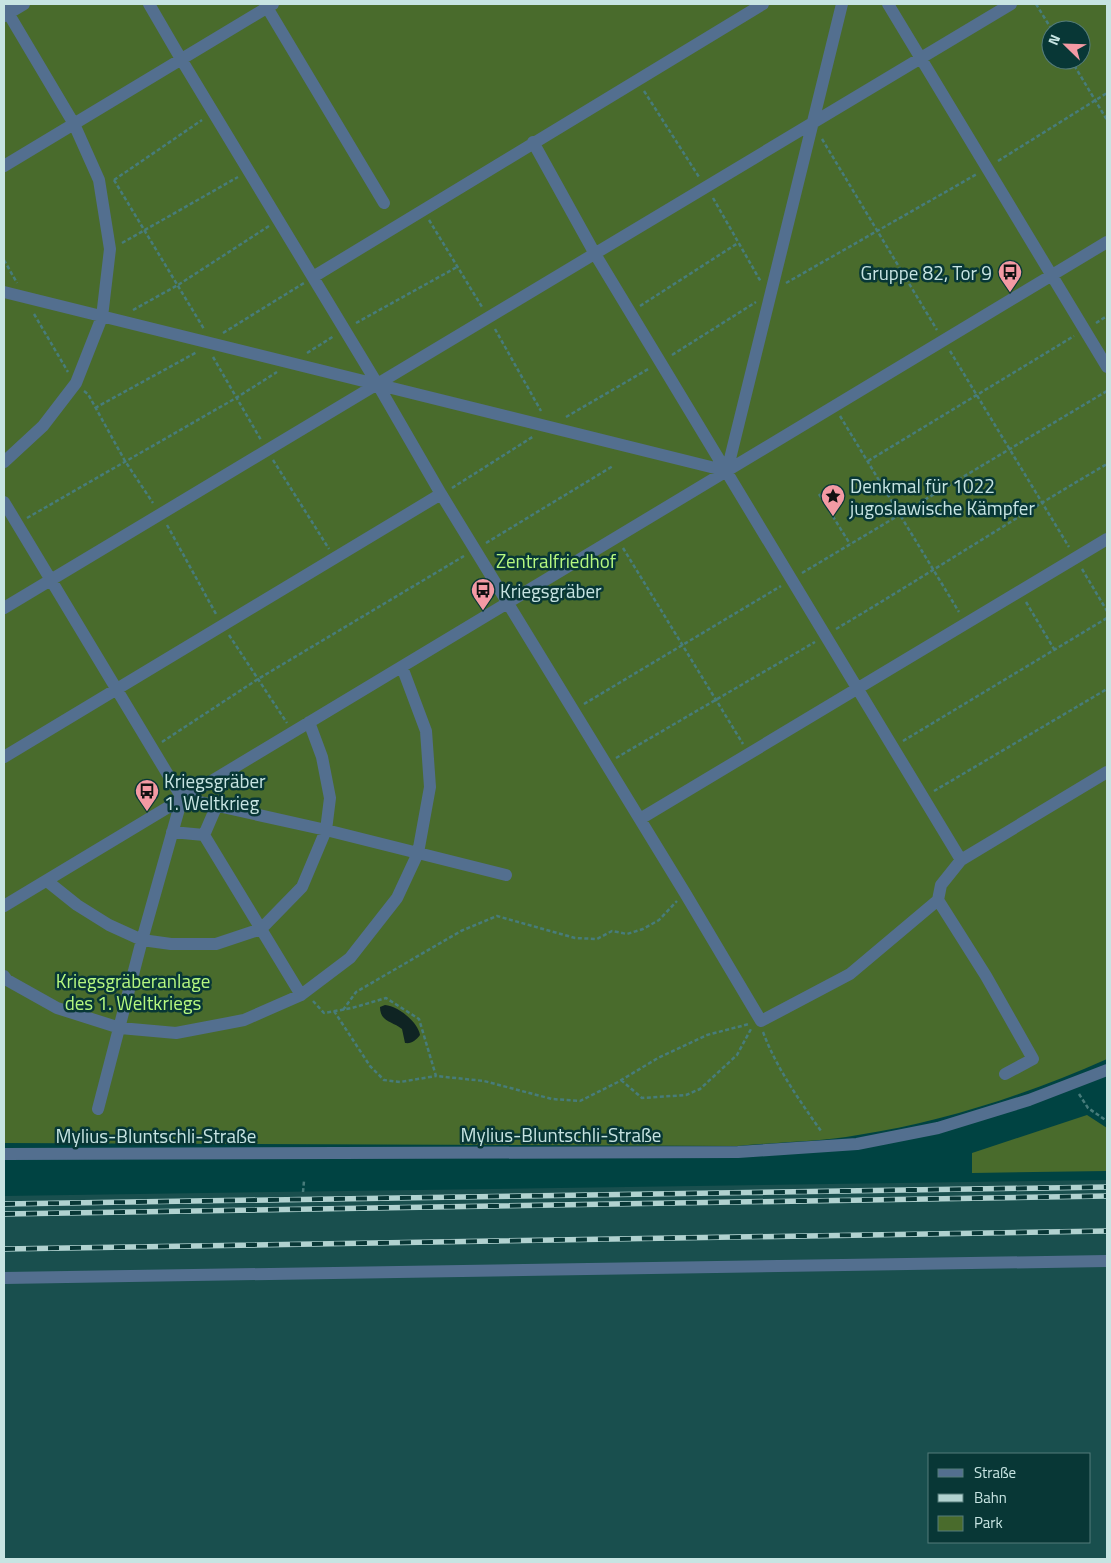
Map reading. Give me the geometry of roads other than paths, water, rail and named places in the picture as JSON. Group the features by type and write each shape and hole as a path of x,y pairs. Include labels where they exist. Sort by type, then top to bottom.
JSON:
{"street":[{"path":"4,462 43,426 75,384 102,316 110,249 99,180 74,124 5,12 24,4"},
{"path":"149,4 378,385 441,494 685,893 760,1021 850,974 938,900 941,885 960,860 1107,772"},
{"path":"313,277 763,4"},
{"path":"727,471 842,4"},
{"path":"888,4 1107,367"},
{"path":"4,608 1011,4"},
{"path":"4,166 268,5 384,203"},
{"path":"533,142 595,254 960,860"},
{"path":"4,906 1107,242"},
{"path":"4,292 727,471"},
{"path":"4,757 441,494"},
{"path":"4,502 182,798 142,940 98,1109"},
{"path":"640,820 1107,539"},
{"path":"4,976 7,980 57,1008 120,1028 176,1033 244,1020 303,994 350,958 397,898 418,853 430,787 426,731 402,667"},
{"path":"47,881 76,905 101,920 142,940 171,944 216,944 262,929 302,887 326,830 330,798 322,756 309,722"},
{"path":"182,798 326,830 506,875"},
{"path":"204,834 218,805"},
{"path":"172,832 204,834"},
{"path":"204,834 303,994"},
{"path":"938,900 986,976 1033,1059 1005,1074"},
{"name":"Mylius-Bluntschli-Straße","path":"4,1154 728,1152 857,1144 938,1128 974,1118 1074,1084 1107,1070"},
{"path":"4,1278 1107,1261"}],"railway":[{"path":"4,1204 1107,1187"},
{"path":"4,1214 1107,1196"},
{"path":"4,1249 1107,1231"}],"place":[{"name":"Gruppe 82, Tor 9","path":"1010,293"},
{"name":"Denkmal für 1022 jugoslawische Kämpfer","path":"833,517"},
{"name":"Kriegsgräber","path":"483,611"},
{"name":"Kriegsgräber 1. Weltkrieg","path":"147,812"}],"park label":[{"name":"Zentralfriedhof","path":"556,560"},
{"name":"Kriegsgräberanlage des 1. Weltkriegs","path":"133,991"}]}
